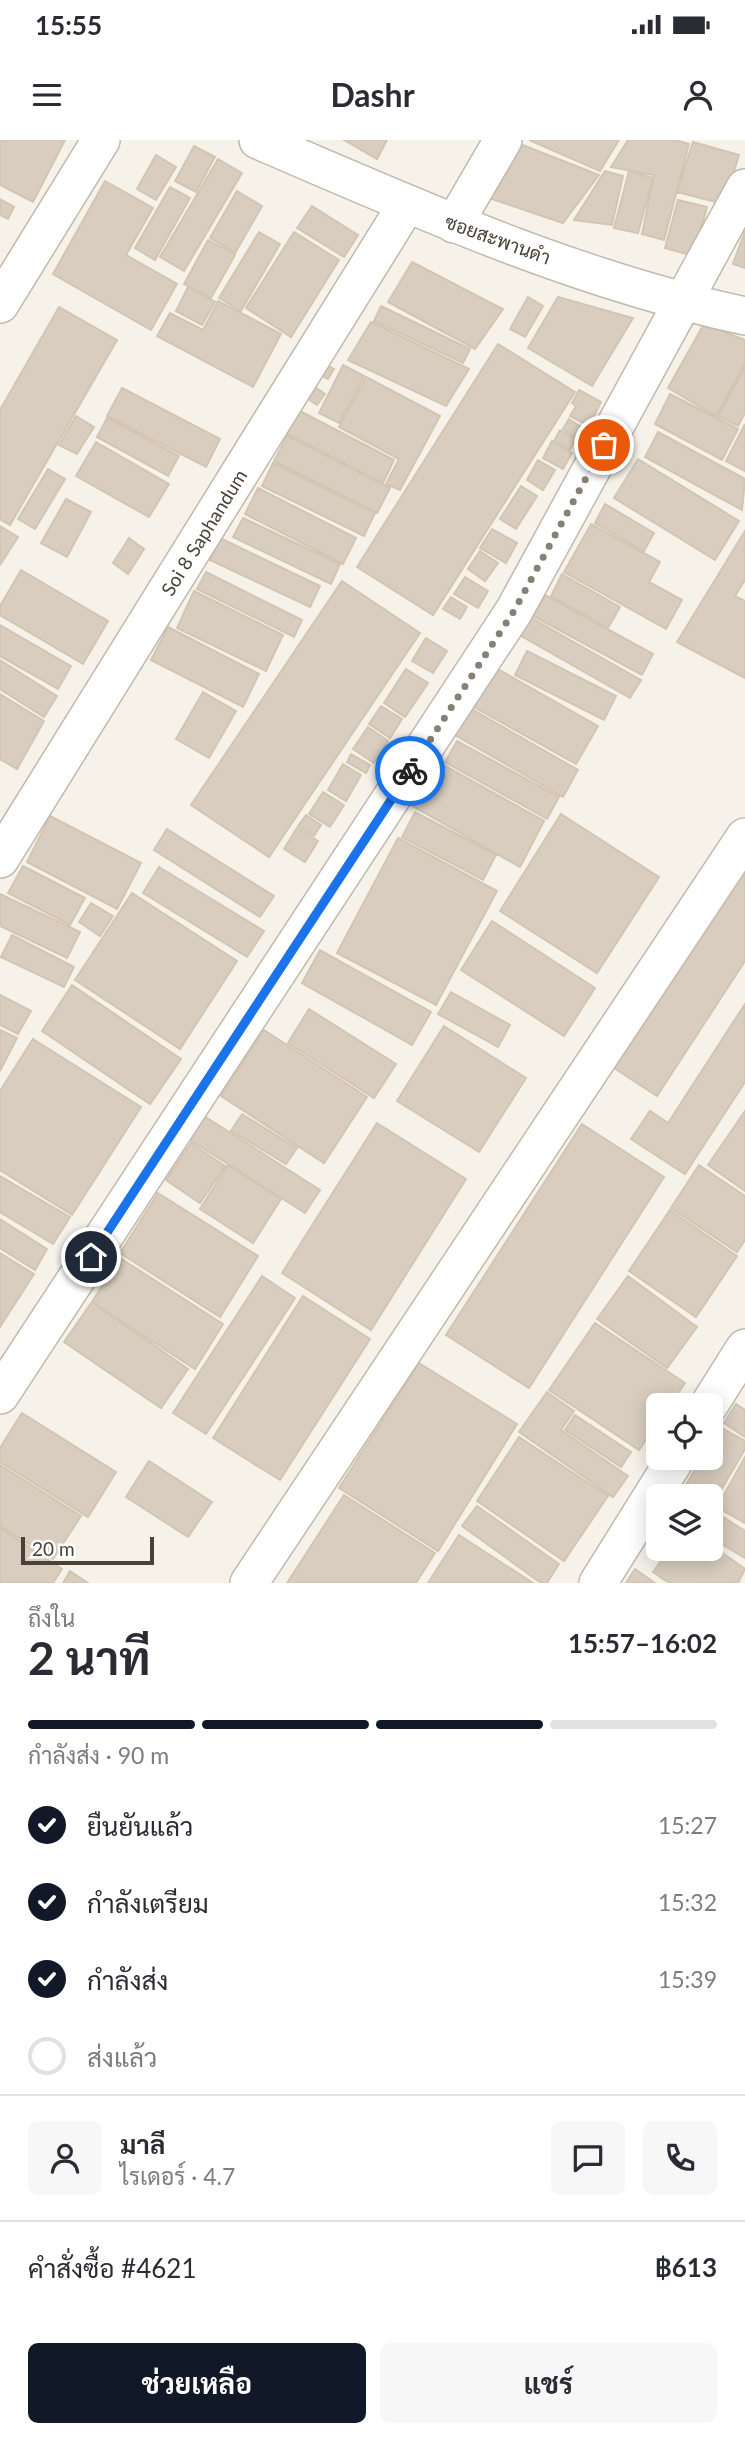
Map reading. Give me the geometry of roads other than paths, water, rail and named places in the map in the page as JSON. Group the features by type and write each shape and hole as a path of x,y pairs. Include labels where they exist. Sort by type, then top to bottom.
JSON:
{"street":[{"path":"0,304 101,140"},
{"name":"ซอยสะพานดำ","path":"258,140 454,224 680,302 745,316"},
{"path":"454,224 503,140"},
{"path":"0,1395 514,611 680,302 745,188"},
{"name":"Soi 8 Saphandum","path":"0,859 407,204"},
{"path":"248,1583 745,837"},
{"path":"717,1393 745,1348"},
{"path":"598,1583 669,1470"}]}
